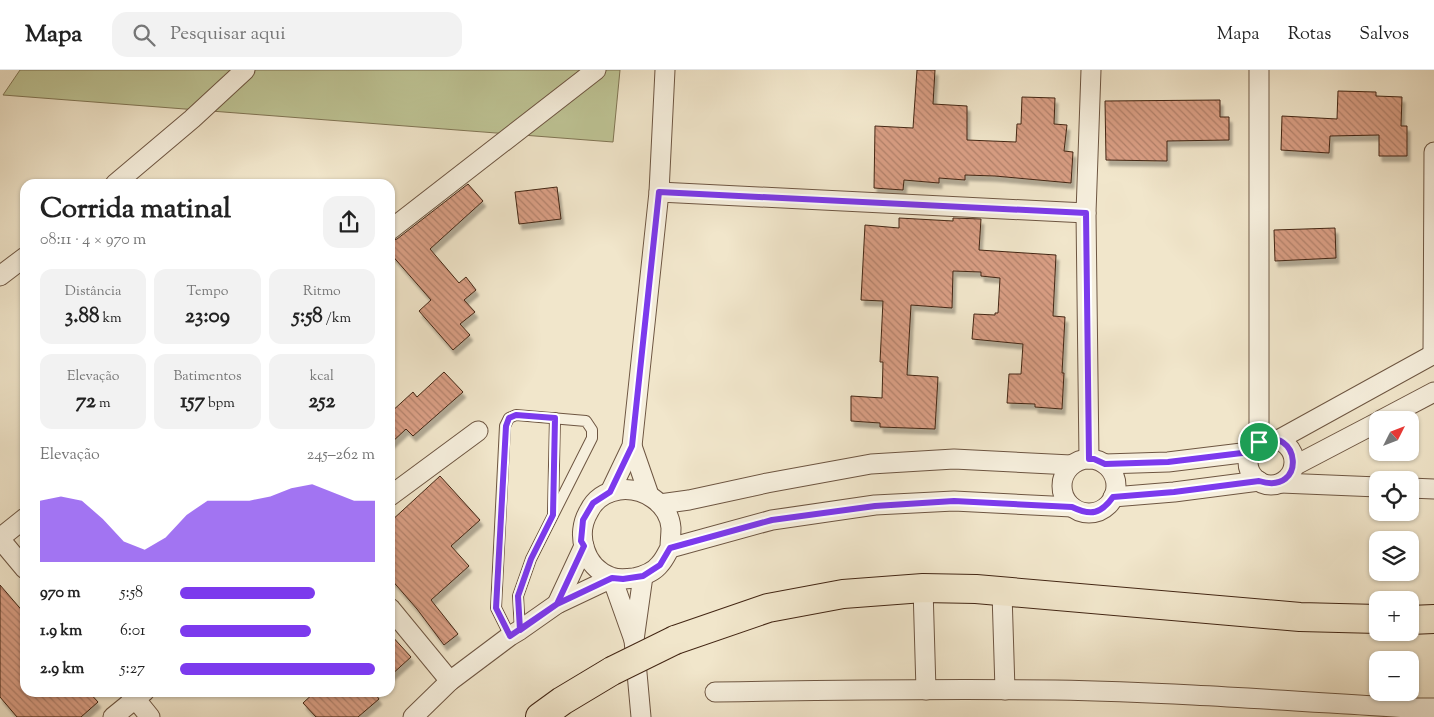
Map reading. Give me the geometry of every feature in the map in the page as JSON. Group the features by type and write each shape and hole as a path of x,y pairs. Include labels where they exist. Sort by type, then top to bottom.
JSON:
{"highway":[{"path":"540,717 562,701 612,671 675,640 768,608 843,594 923,588 976,590 1300,617 1369,619"},
{"path":"1419,620 1434,619"}],"street":[{"path":"121,179 192,120 245,70"},
{"path":"395,226 596,70"},
{"path":"610,492 632,446 659,192 665,70"},
{"path":"1089,463 1086,213 1090,70"},
{"path":"1258,70 1254,447 1248,463 1251,474 1259,481 1270,485 1280,483 1369,487"},
{"path":"1278,440 1433,354 1434,152"},
{"path":"659,192 1086,213"},
{"path":"0,276 20,261"},
{"path":"1398,411 1434,392"},
{"path":"1294,466 1369,426"},
{"path":"395,492 478,431"},
{"path":"654,500 689,500 767,483 871,464 954,459 1089,463 1168,462 1254,447 1267,439 1278,440 1287,445 1293,455 1294,466 1289,476 1280,483"},
{"path":"632,446 654,500"},
{"path":"670,548 772,520 875,506 954,501 1072,507 1083,512 1095,512 1106,507 1113,497 1116,486 1113,474 1089,463 1064,474 1061,486 1064,498 1072,507"},
{"path":"1113,497 1174,492 1259,481"},
{"path":"1419,488 1434,489"},
{"path":"630,489 654,500 664,509 671,527 670,548 660,565 643,576 623,579 612,578 589,560 581,541 583,520 593,503 610,492 630,489"},
{"path":"20,522 0,539 20,563"},
{"path":"557,604 584,546"},
{"path":"641,717 634,640 643,576"},
{"path":"413,717 450,681 515,633 557,604 612,578"},
{"path":"612,578 634,640"},
{"path":"923,588 926,690"},
{"path":"1002,593 1005,690"},
{"path":"395,614 450,681"},
{"path":"715,692 1056,690 1434,708"},
{"path":"113,717 134,697"},
{"path":"139,697 150,717"}],"lane":[{"path":"516,415 586,421 592,430 592,438 531,559 518,596 515,633 496,608 506,426 509,418 516,415"},
{"path":"553,515 555,418"}],"green space":[{"path":"20,70 620,70 613,142 3,95"}],"building":[{"path":"917,70 935,70 933,104 967,106 967,140 1016,142 1017,124 1021,124 1022,97 1055,98 1054,124 1067,125 1064,151 1073,152 1071,183 965,175 965,180 939,178 939,183 904,180 903,190 874,188 875,126 913,128"},
{"path":"1338,91 1376,92 1376,96 1402,97 1401,126 1407,126 1407,156 1379,156 1379,135 1330,136 1329,153 1281,150 1282,116 1337,119"},
{"path":"1220,100 1220,117 1229,117 1229,140 1167,141 1167,161 1106,160 1105,101"},
{"path":"468,184 483,201 430,249 459,283 466,277 476,290 464,300 475,312 460,324 470,335 453,350 419,311 431,300 395,259 395,240"},
{"path":"557,187 561,219 519,224 515,192"},
{"path":"899,218 953,221 953,218 981,219 979,250 1056,255 1053,316 1065,317 1062,409 1035,407 1035,404 1007,403 1009,374 1021,374 1023,344 972,339 974,314 995,315 995,313 998,313 1000,278 981,276 981,272 953,271 952,308 911,305 907,375 938,377 935,429 880,427 880,423 851,421 851,396 882,398 883,362 880,362 883,301 861,300 865,225 899,228"},
{"path":"1335,228 1336,258 1275,261 1274,230"},
{"path":"444,372 463,392 413,436 406,429 395,439 395,408 413,392 417,397"},
{"path":"440,476 480,520 451,546 469,566 431,600 458,634 444,645 395,584 395,517"},
{"path":"0,585 20,608 20,697 93,697 98,702 81,717 17,717 0,697"},
{"path":"395,639 411,657 395,671"},
{"path":"310,697 378,697 379,699 358,717 316,717 303,703"}],"route":[{"path":"1259,442 1250,452 1168,462 1105,464 1089,459 1086,213 659,192 632,446 610,492 593,503 583,520 581,541 584,546 557,604 520,630 510,636 496,608 506,426 509,418 516,415 555,418 553,515 531,559 518,596 520,630 557,604 612,578 623,579 643,576 660,565 670,548 700,538 772,520 875,506 954,501 1072,507 1083,512 1095,512 1106,507 1113,497 1174,492 1259,481 1270,485 1280,483 1289,476 1294,466 1293,455 1287,445 1278,440 1267,439 1259,442"}]}
